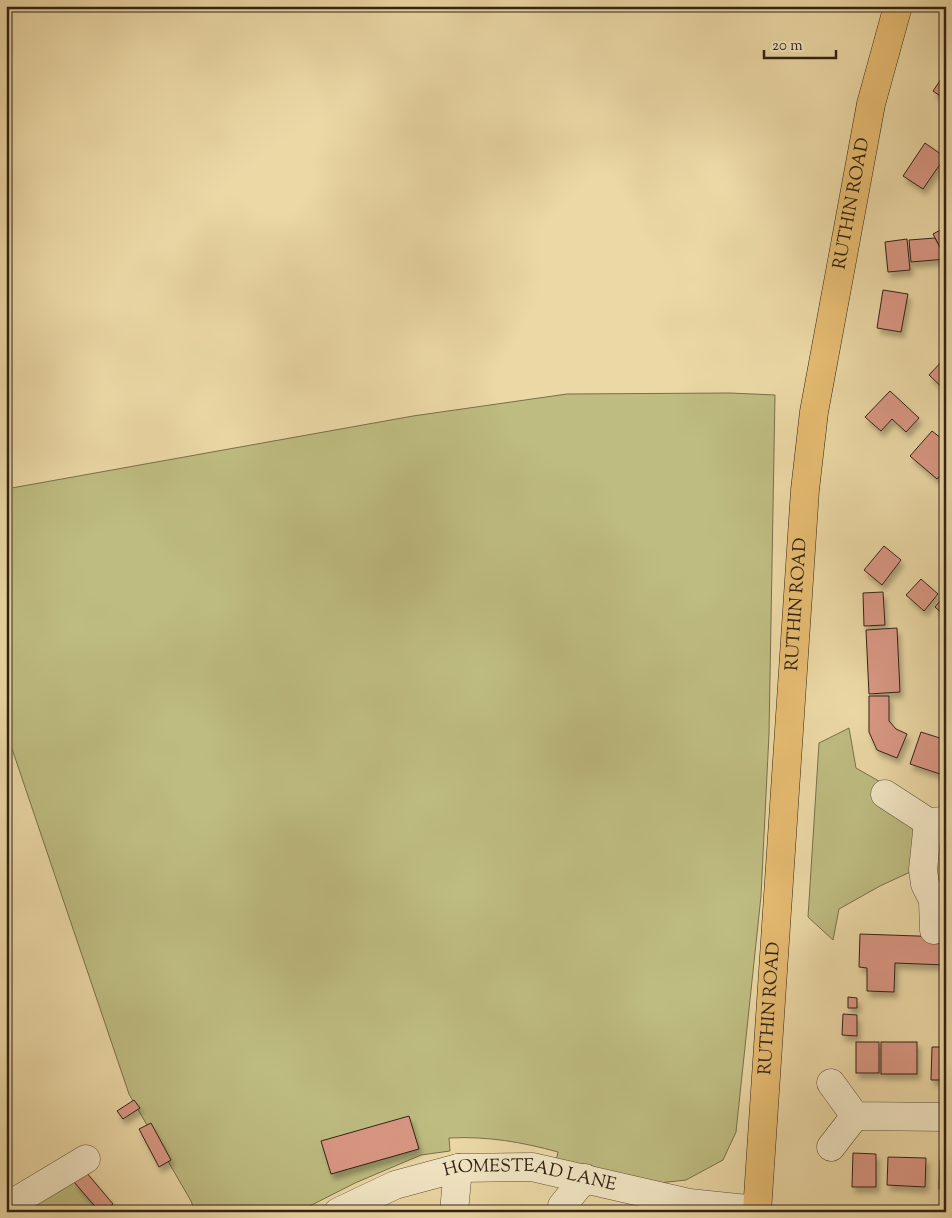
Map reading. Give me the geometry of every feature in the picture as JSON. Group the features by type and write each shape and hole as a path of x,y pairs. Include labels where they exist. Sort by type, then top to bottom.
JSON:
{"main road":[{"name":"RUTHIN ROAD","path":"757,1211 805,490 814,412 871,104 898,6"}],"street":[{"path":"885,794 937,821 923,870 925,884 933,900 934,930"},
{"path":"831,1083 854,1116"},
{"path":"854,1116 946,1117"},
{"path":"831,1147 854,1116"},
{"path":"6,1207 86,1159"},
{"name":"HOMESTEAD LANE","path":"345,1210 395,1185 458,1168 532,1167 689,1203 757,1211"},
{"path":"454,1212 458,1168"},
{"path":"562,1212 562,1206 585,1178"}],"shaded area":[{"path":"730,393 775,395 769,734 761,896 736,1132 723,1160 686,1180 650,1184 556,1161 558,1152 531,1145 504,1140 449,1138 450,1151 421,1155 355,1183 298,1212 195,1212 191,1201 129,1094 6,731 6,489 413,416 567,394"},
{"path":"849,728 856,768 884,784 926,824 919,868 880,886 839,909 833,940 808,917 819,743"},
{"path":"64,1177 74,1182 100,1212 6,1212"}],"building":[{"path":"946,72 946,100 933,91"},
{"path":"925,143 945,157 923,189 903,176"},
{"path":"946,227 946,259 933,234"},
{"path":"935,238 946,259 911,262 909,240"},
{"path":"907,239 910,270 888,272 885,242"},
{"path":"883,290 908,294 901,332 877,328"},
{"path":"946,357 946,391 929,375"},
{"path":"890,391 919,418 906,432 892,419 881,431 865,417"},
{"path":"932,431 946,442 946,469 937,479 910,456"},
{"path":"884,546 901,560 882,585 864,570"},
{"path":"921,579 938,594 924,611 906,595"},
{"path":"883,592 885,625 864,626 863,593"},
{"path":"946,594 946,617 935,607"},
{"path":"897,628 900,692 869,694 866,630"},
{"path":"869,696 889,696 889,721 896,729 907,734 897,758 877,750 869,732"},
{"path":"921,732 946,740 946,776 910,764"},
{"path":"860,934 946,937 946,965 895,963 894,992 867,991 867,968 859,967"},
{"path":"848,997 857,998 857,1008 848,1008"},
{"path":"843,1014 857,1015 857,1036 842,1035"},
{"path":"856,1042 879,1042 879,1073 856,1073"},
{"path":"881,1042 917,1042 917,1074 881,1074"},
{"path":"932,1047 946,1047 946,1080 931,1080"},
{"path":"134,1100 140,1108 123,1119 117,1111"},
{"path":"409,1116 419,1149 331,1174 321,1141"},
{"path":"151,1123 171,1160 159,1167 139,1129"},
{"path":"853,1153 876,1154 876,1187 852,1187"},
{"path":"888,1157 926,1158 925,1187 887,1185"},
{"path":"940,1160 946,1160 946,1189 939,1189"},
{"path":"86,1172 113,1204 104,1212 100,1212 74,1182"}]}
